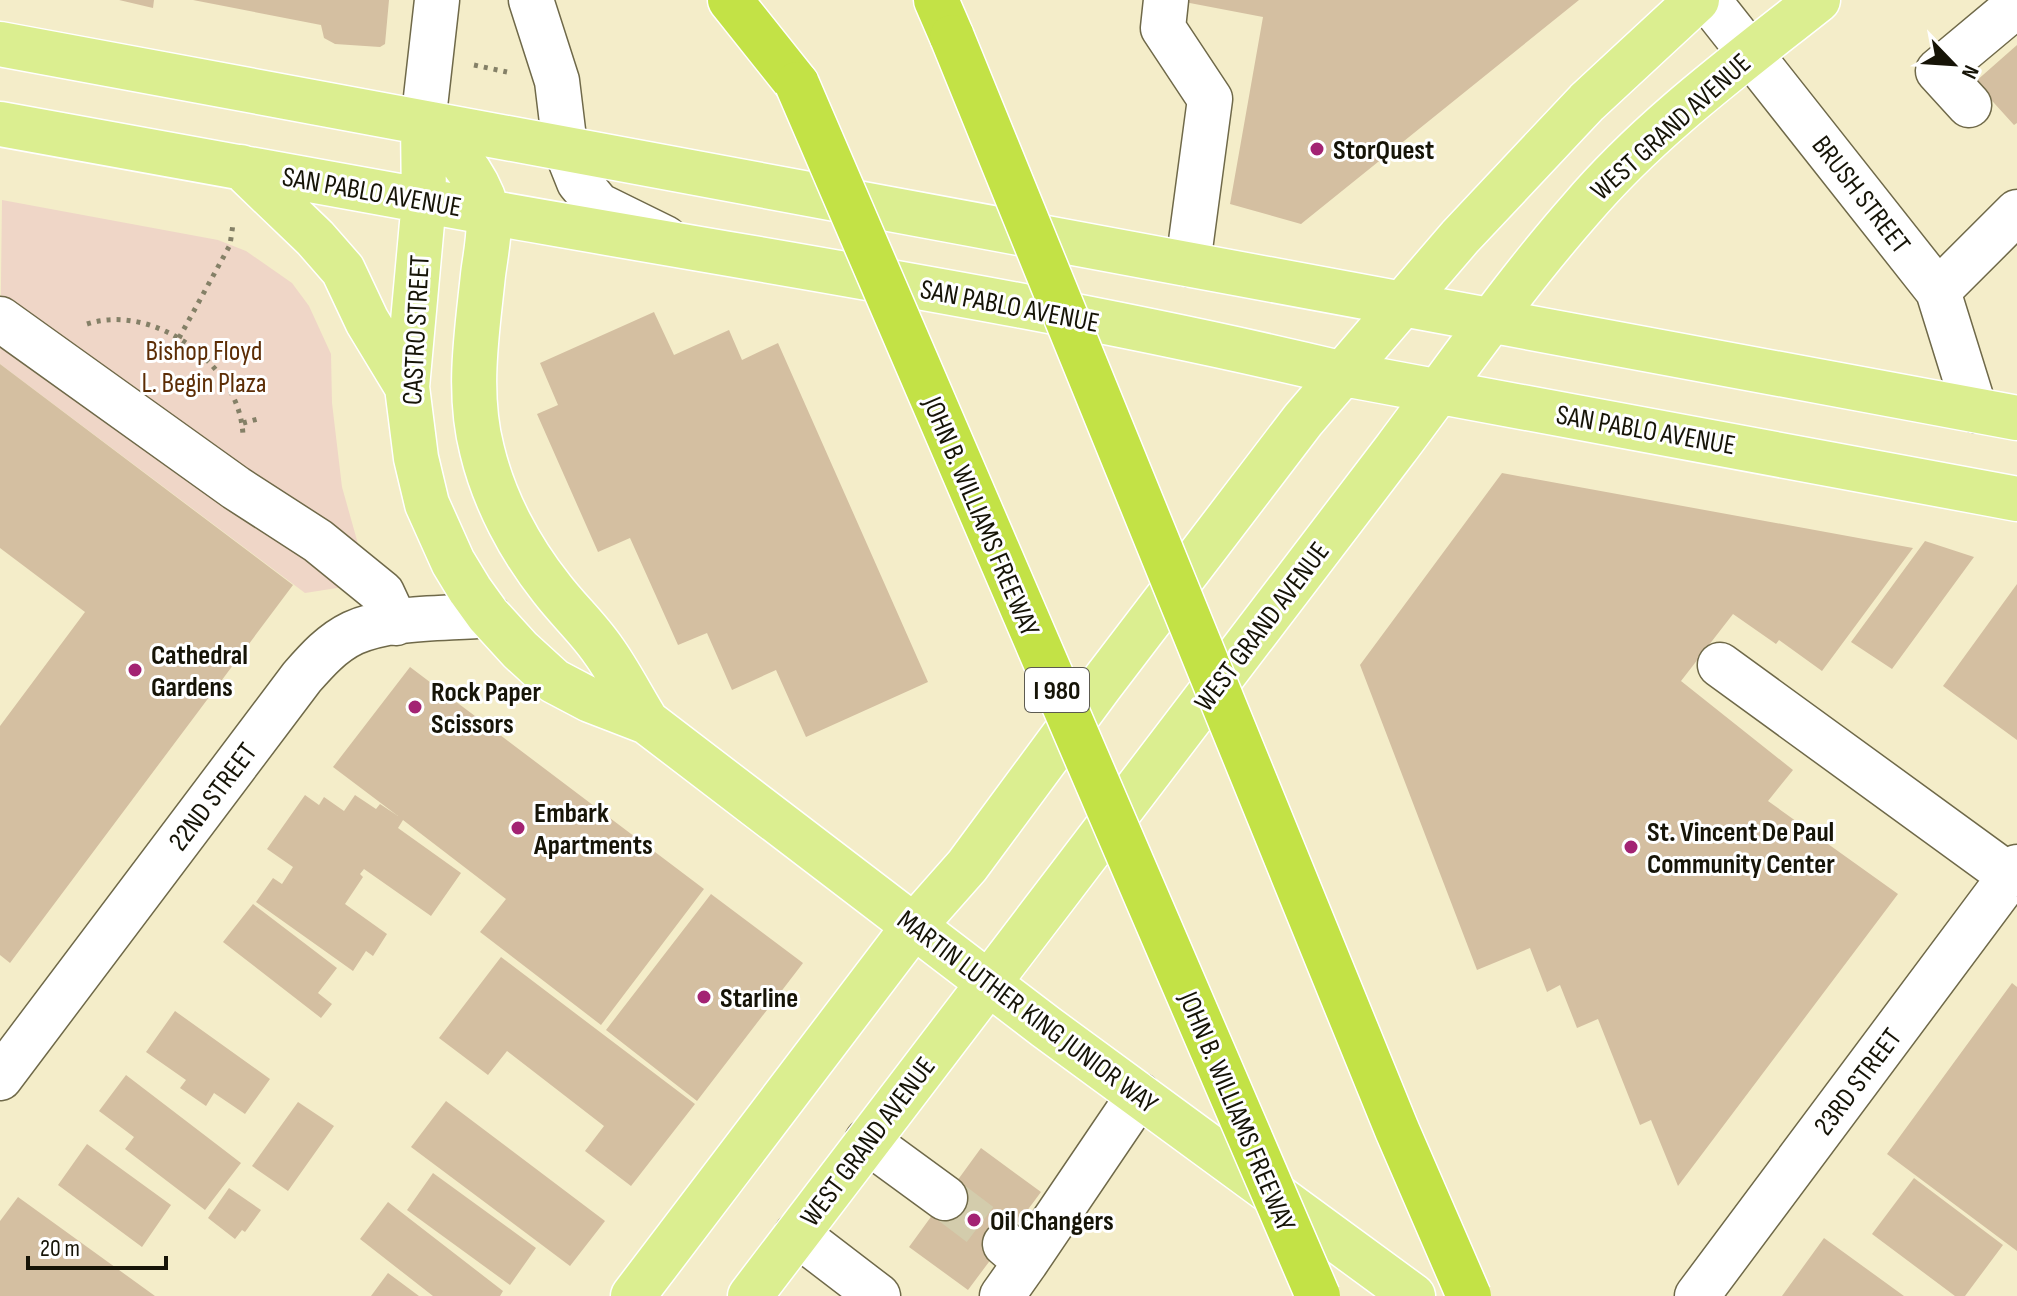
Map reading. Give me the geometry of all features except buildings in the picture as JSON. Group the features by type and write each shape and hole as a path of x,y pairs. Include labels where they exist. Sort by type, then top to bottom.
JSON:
{"highway":[{"path":"730,0 797,84"},
{"name":"JOHN B. WILLIAMS FREEWAY","path":"760,0 1318,1296"},
{"path":"944,18 1391,1115 1469,1296"}],"main road":[{"path":"633,1296 914,926 967,866 1303,420 1460,237 1576,113 1697,0"},
{"name":"WEST GRAND AVENUE","path":"750,1296 1491,320 1582,207 1621,167 1750,52 1818,0"},
{"path":"0,44 1996,414"},
{"name":"SAN PABLO AVENUE","path":"0,124 1093,320 1344,374 2017,499"},
{"path":"423,124 448,144 466,165 488,213"},
{"name":"CASTRO STREET","path":"423,124 424,201 407,387 416,458 427,504 453,562 488,615"},
{"path":"241,167 315,238 343,270 367,321 407,387"},
{"name":"MARTIN LUTHER KING JUNIOR WAY","path":"488,213 474,362 474,404 481,447 492,485 509,522 550,587 603,649 647,722"},
{"name":"MARTIN LUTHER KING JUNIOR WAY","path":"488,615 554,681 590,700 647,722 988,983 1406,1294"}],"street":[{"name":"CASTRO STREET","path":"423,124 437,0"},
{"path":"531,0 557,81 565,147 579,182 598,205 677,243"},
{"path":"1166,0 1163,28 1210,99 1188,264"},
{"name":"BRUSH STREET","path":"1708,0 1938,291 1996,414"},
{"path":"1969,105 1938,71 2017,5"},
{"path":"1938,291 2017,212"},
{"path":"0,319 236,488 318,541 382,593 396,623"},
{"name":"22ND STREET","path":"0,1078 323,652 353,633 396,623 488,615"},
{"path":"1720,665 2013,872"},
{"name":"23RD STREET","path":"1697,1296 2013,872"},
{"path":"1011,1267 1139,1095"},
{"path":"867,1141 945,1198"},
{"path":"797,1234 878,1296"}],"path":[{"path":"467,64 512,73"},
{"path":"179,338 230,245 241,167"},
{"path":"46,352 68,331 92,322 121,319 179,338 216,369 229,388 243,423 244,457 236,488"},
{"path":"243,423 258,419"}],"green space":[{"name":"Bishop Floyd L. Begin Plaza","path":"2,200 218,240 246,251 292,283 309,306 331,354 332,403 342,487 369,583 305,593 0,364"}],"tunnel":[{"path":"945,1198 1003,1242"}],"place":[{"name":"StorQuest","path":"1317,149"},
{"name":"Cathedral Gardens","path":"135,670"},
{"name":"Rock Paper Scissors","path":"415,707"},
{"name":"Embark Apartments","path":"518,828"},
{"name":"St. Vincent De Paul Community Center","path":"1631,847"},
{"name":"Starline","path":"704,997"},
{"name":"Oil Changers","path":"974,1220"}]}
